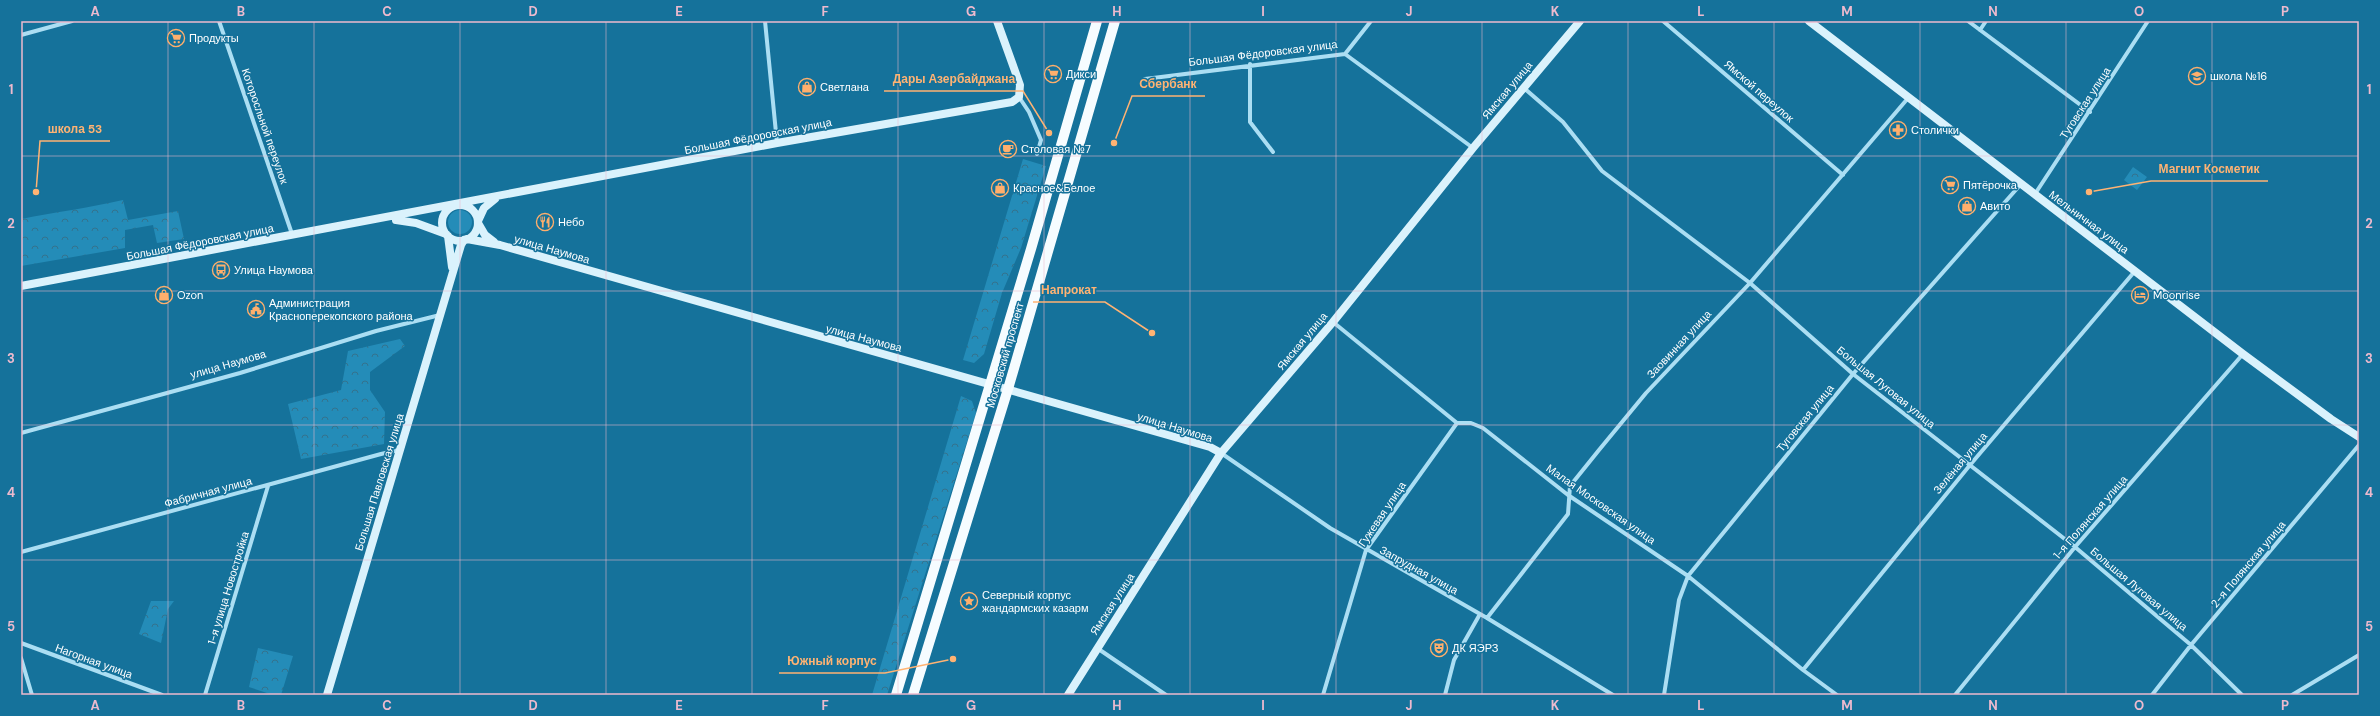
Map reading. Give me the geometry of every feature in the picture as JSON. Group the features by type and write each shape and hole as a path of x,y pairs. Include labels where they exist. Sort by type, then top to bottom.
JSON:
{"main road":[{"path":"997,21 1020,85 1019,97"},
{"name":"Московский проспект","path":"896,695 990,384 1096,21"},
{"name":"Московский проспект","path":"914,695 1008,389 1115,21"},
{"name":"Ямская улица","path":"1068,695 1221,453 1333,322 1473,148 1580,21"},
{"name":"Мельничная улица","path":"1809,21 2034,194 2136,270 2243,354 2331,419 2359,437"},
{"name":"Большая Фёдоровская улица","path":"21,286 383,219 777,143 1002,104 1012,102 1019,97"},
{"name":"Большая Фёдоровская улица","path":"478,222 486,205 501,196"},
{"path":"456,205 470,207 478,222 475,232 465,240 447,235 443,226 444,215 449,209 456,205"},
{"name":"Большая Фёдоровская улица","path":"383,219 416,223 447,235"},
{"name":"улица Наумова","path":"478,222 488,238 500,245"},
{"name":"Большая Павловская улица","path":"447,235 451,251 452,276"},
{"name":"улица Наумова","path":"465,240 500,245 1210,447 1221,453"},
{"name":"Большая Павловская улица","path":"327,695 399,450 452,276 465,240"}],"street":[{"path":"21,35 72,21"},
{"name":"Которосльной переулок","path":"219,21 293,236"},
{"path":"765,21 777,143"},
{"path":"1345,54 1371,21"},
{"name":"Ямской переулок","path":"1663,21 1843,175"},
{"path":"1968,21 2090,112"},
{"path":"1980,30 1986,21"},
{"name":"Туговская улица","path":"2034,194 2090,112 2148,21"},
{"name":"Большая Фёдоровская улица","path":"1145,80 1250,64 1345,54 1473,148"},
{"path":"1250,64 1250,122 1273,152"},
{"name":"Большая Луговая улица","path":"1524,88 1563,122 1602,171 1750,283 1853,374 2075,547 2191,645 2242,695"},
{"path":"1019,97 1029,112 1041,140 1037,154"},
{"name":"Заовинная улица","path":"1487,618 1568,514 1568,495 1570,486 1646,393 1750,283 1909,97"},
{"name":"Туговская улица","path":"1664,695 1680,600 1688,576 1853,374 2021,184"},
{"name":"Зелёная улица","path":"1803,670 1970,465 2136,270"},
{"name":"улица Наумова","path":"21,433 232,375 376,330 440,315"},
{"path":"1333,322 1457,423"},
{"name":"1-я Полянская улица","path":"1955,695 2075,547 2243,354"},
{"name":"Малая Московская улица","path":"1457,423 1471,423 1483,428 1568,495 1688,576 1803,670 1837,695"},
{"name":"Гужевая улица","path":"1323,695 1366,550 1457,423"},
{"name":"2-я Полянская улица","path":"2152,695 2191,645 2359,446"},
{"name":"Фабричная улица","path":"21,552 399,450"},
{"name":"Запрудная улица","path":"1221,453 1330,528 1487,618 1613,695"},
{"name":"1-я улица Новостройка","path":"204,695 268,486"},
{"path":"1445,695 1454,660 1480,614"},
{"name":"Нагорная улица","path":"21,643 162,695"},
{"path":"1097,648 1166,695"},
{"path":"2292,695 2359,655"},
{"path":"21,658 32,695"}],"green space":[{"path":"1023,159 1046,166 1021,248 1002,293 984,354 974,363 963,360"},
{"path":"2133,167 2147,177 2137,190 2124,180"},
{"path":"123,200 128,220 178,211 184,239 157,243 153,225 125,230 125,248 21,266 21,219"},
{"path":"460,210 469,213 472,222 469,231 460,234 451,231 448,222 451,213"},
{"path":"400,339 405,346 370,372 370,390 385,412 384,444 301,459 288,404 341,390 348,351"},
{"path":"961,396 972,401 976,413 887,695 872,695"},
{"path":"151,601 174,601 168,609 161,643 139,634"},
{"path":"258,648 293,656 281,695 273,695 249,687"}],"place":[{"name":"Продукты","path":"176,38"},
{"name":"Дикси","path":"1053,74"},
{"name":"школа №16","path":"2197,76"},
{"name":"Светлана","path":"807,87"},
{"name":"Столички","path":"1898,130"},
{"name":"Дары Азербайджана","path":"1049,133"},
{"name":"Сбербанк","path":"1114,143"},
{"name":"Столовая №7","path":"1008,149"},
{"name":"Пятёрочка","path":"1950,185"},
{"name":"Красное&Белое","path":"1000,188"},
{"name":"школа 53","path":"36,192"},
{"name":"Магнит Косметик","path":"2089,192"},
{"name":"Авито","path":"1967,206"},
{"name":"Небо","path":"545,222"},
{"name":"Улица Наумова","path":"221,270"},
{"name":"Ozon","path":"164,295"},
{"name":"Moonrise","path":"2140,295"},
{"name":"Администрация Красноперекопского района","path":"256,309"},
{"name":"Напрокат","path":"1152,333"},
{"name":"Северный корпус жандармских казарм","path":"969,601"},
{"name":"ДК ЯЭРЗ","path":"1439,648"},
{"name":"Южный корпус","path":"953,659"}]}
